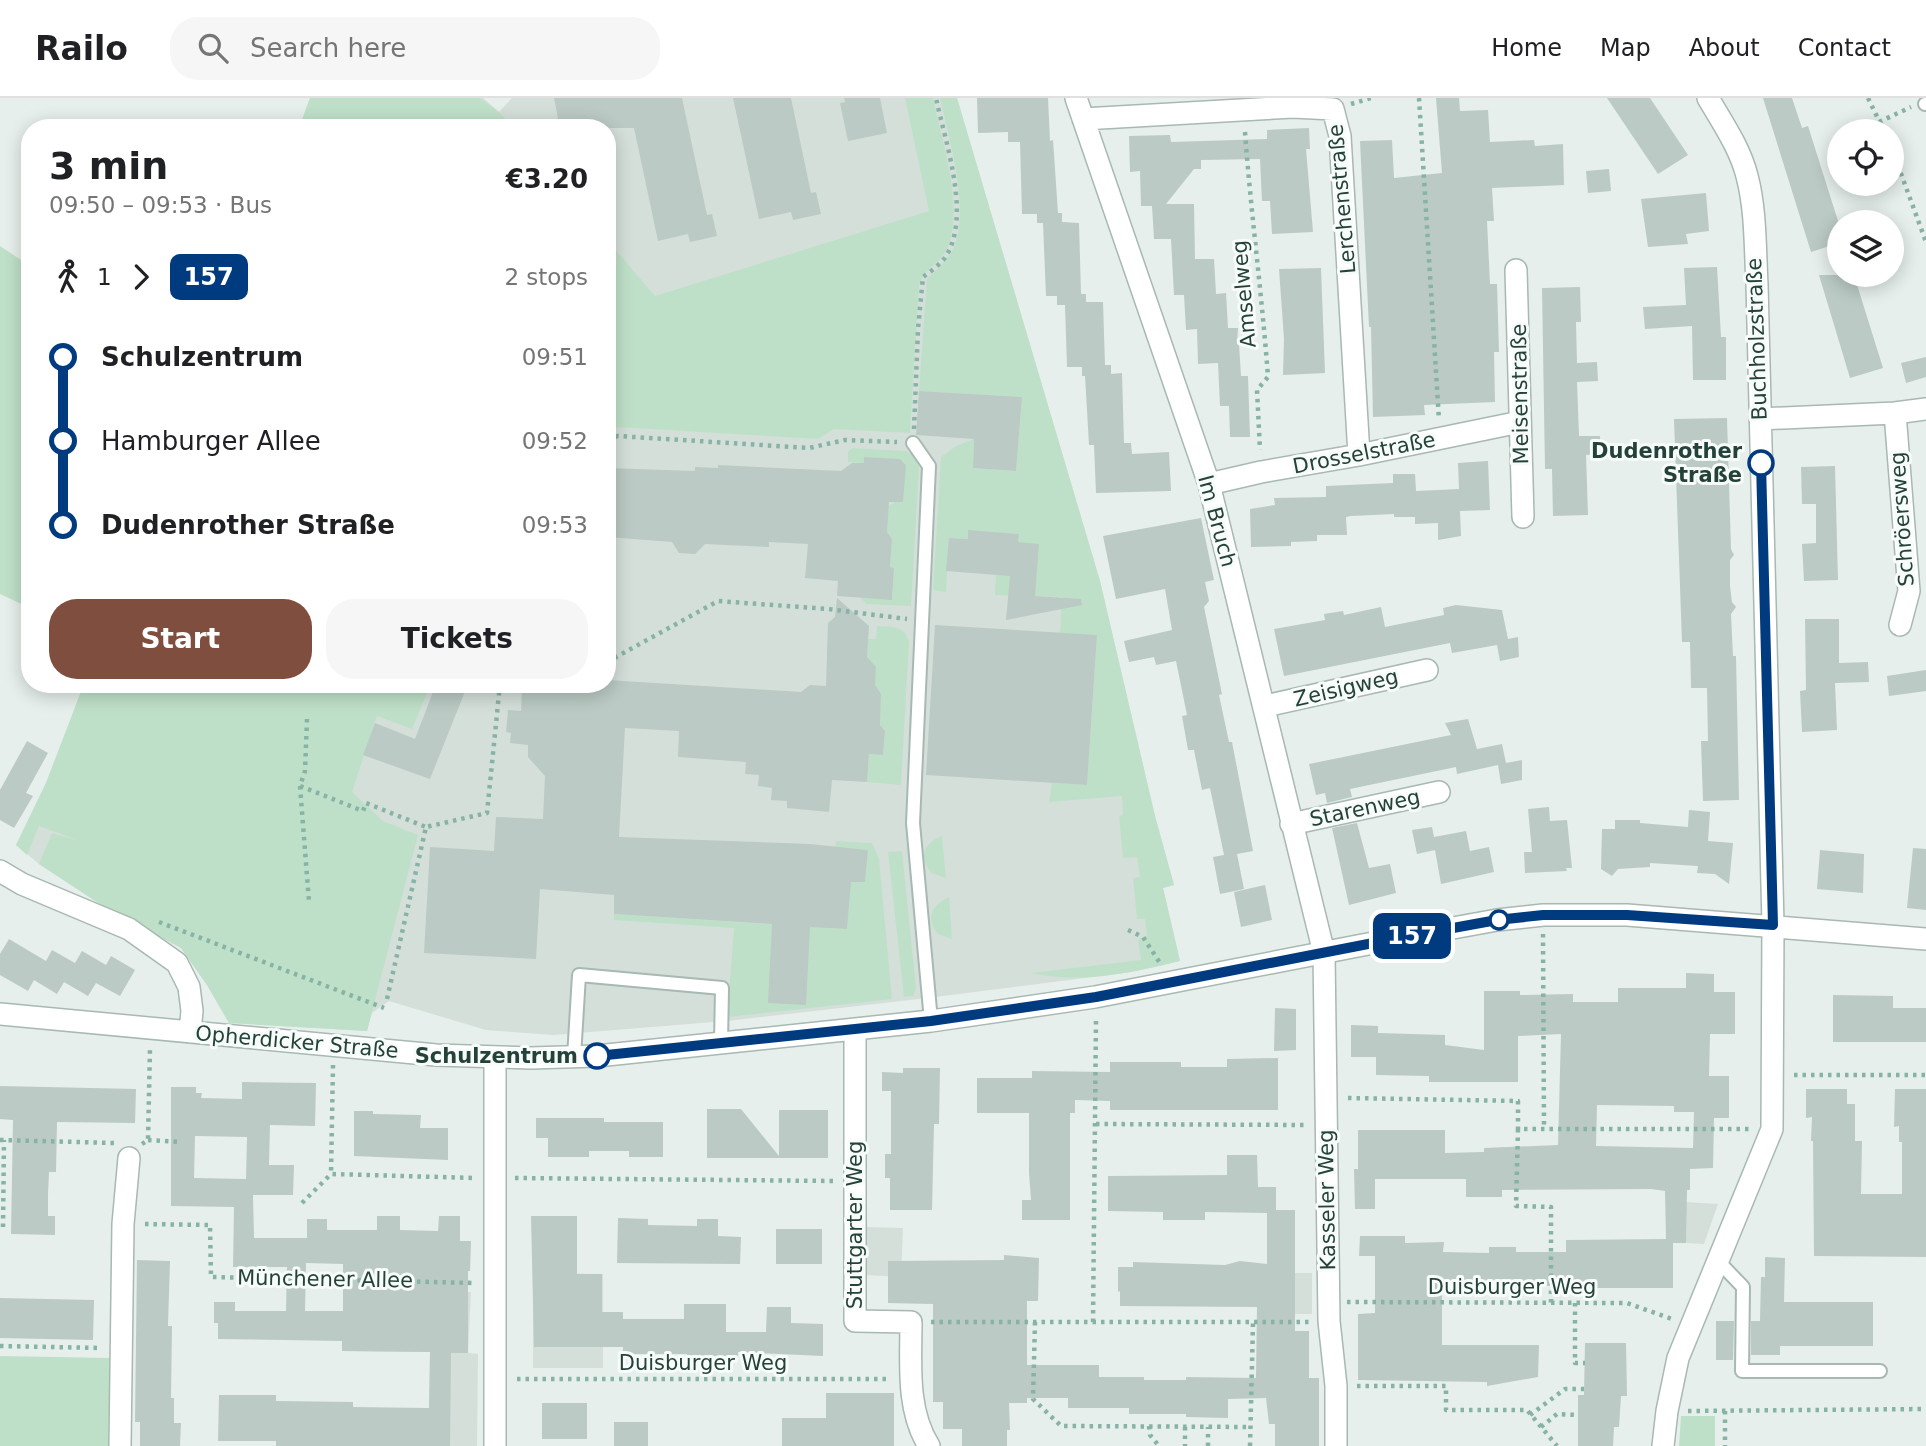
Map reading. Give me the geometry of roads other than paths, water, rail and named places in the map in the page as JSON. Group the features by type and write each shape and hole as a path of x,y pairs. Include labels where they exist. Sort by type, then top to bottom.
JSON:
{"street":[{"name":"Im Bruch","path":"1076,98 1209,484 1324,953"},
{"name":"Buchholzstraße","path":"1709,98 1730,135 1747,175 1753,211 1773,925 1773,1129 1718,1261"},
{"name":"Lerchenstraße","path":"1083,119 1293,107 1334,109 1340,136 1359,455"},
{"name":"Meisenstraße","path":"1516,270 1523,517"},
{"path":"1760,419 1895,413 1926,409"},
{"name":"Schröersweg","path":"1895,413 1909,591 1900,625"},
{"name":"Drosselstraße","path":"1209,484 1520,422"},
{"name":"Zeisigweg","path":"1265,706 1427,670"},
{"name":"Starenweg","path":"1291,824 1439,792"},
{"path":"0,871 22,884 129,929 177,963 189,987 190,1032"},
{"name":"Opherdicker Straße","path":"0,1014 436,1055 573,1057 931,1021 1096,997 1485,923 1543,915 1627,915 1926,939"},
{"name":"Kasseler Weg","path":"1324,953 1329,1312 1336,1386 1336,1446"},
{"name":"Stuttgarter Weg","path":"855,1028 855,1321 911,1322 911,1379 920,1432 929,1446"},
{"path":"495,1057 495,1446"},
{"path":"120,1446 123,1223 129,1151"},
{"path":"1662,1446 1678,1358 1718,1261"}],"lane":[{"path":"913,443 929,466 913,823 931,1021"},
{"path":"573,1057 579,975 722,988 720,1043"},
{"path":"1718,1261 1743,1287 1742,1371 1880,1371"}],"place":[{"name":"Dudenrother Straße","path":"1761,463"},
{"name":"Schulzentrum","path":"597,1056"}]}
